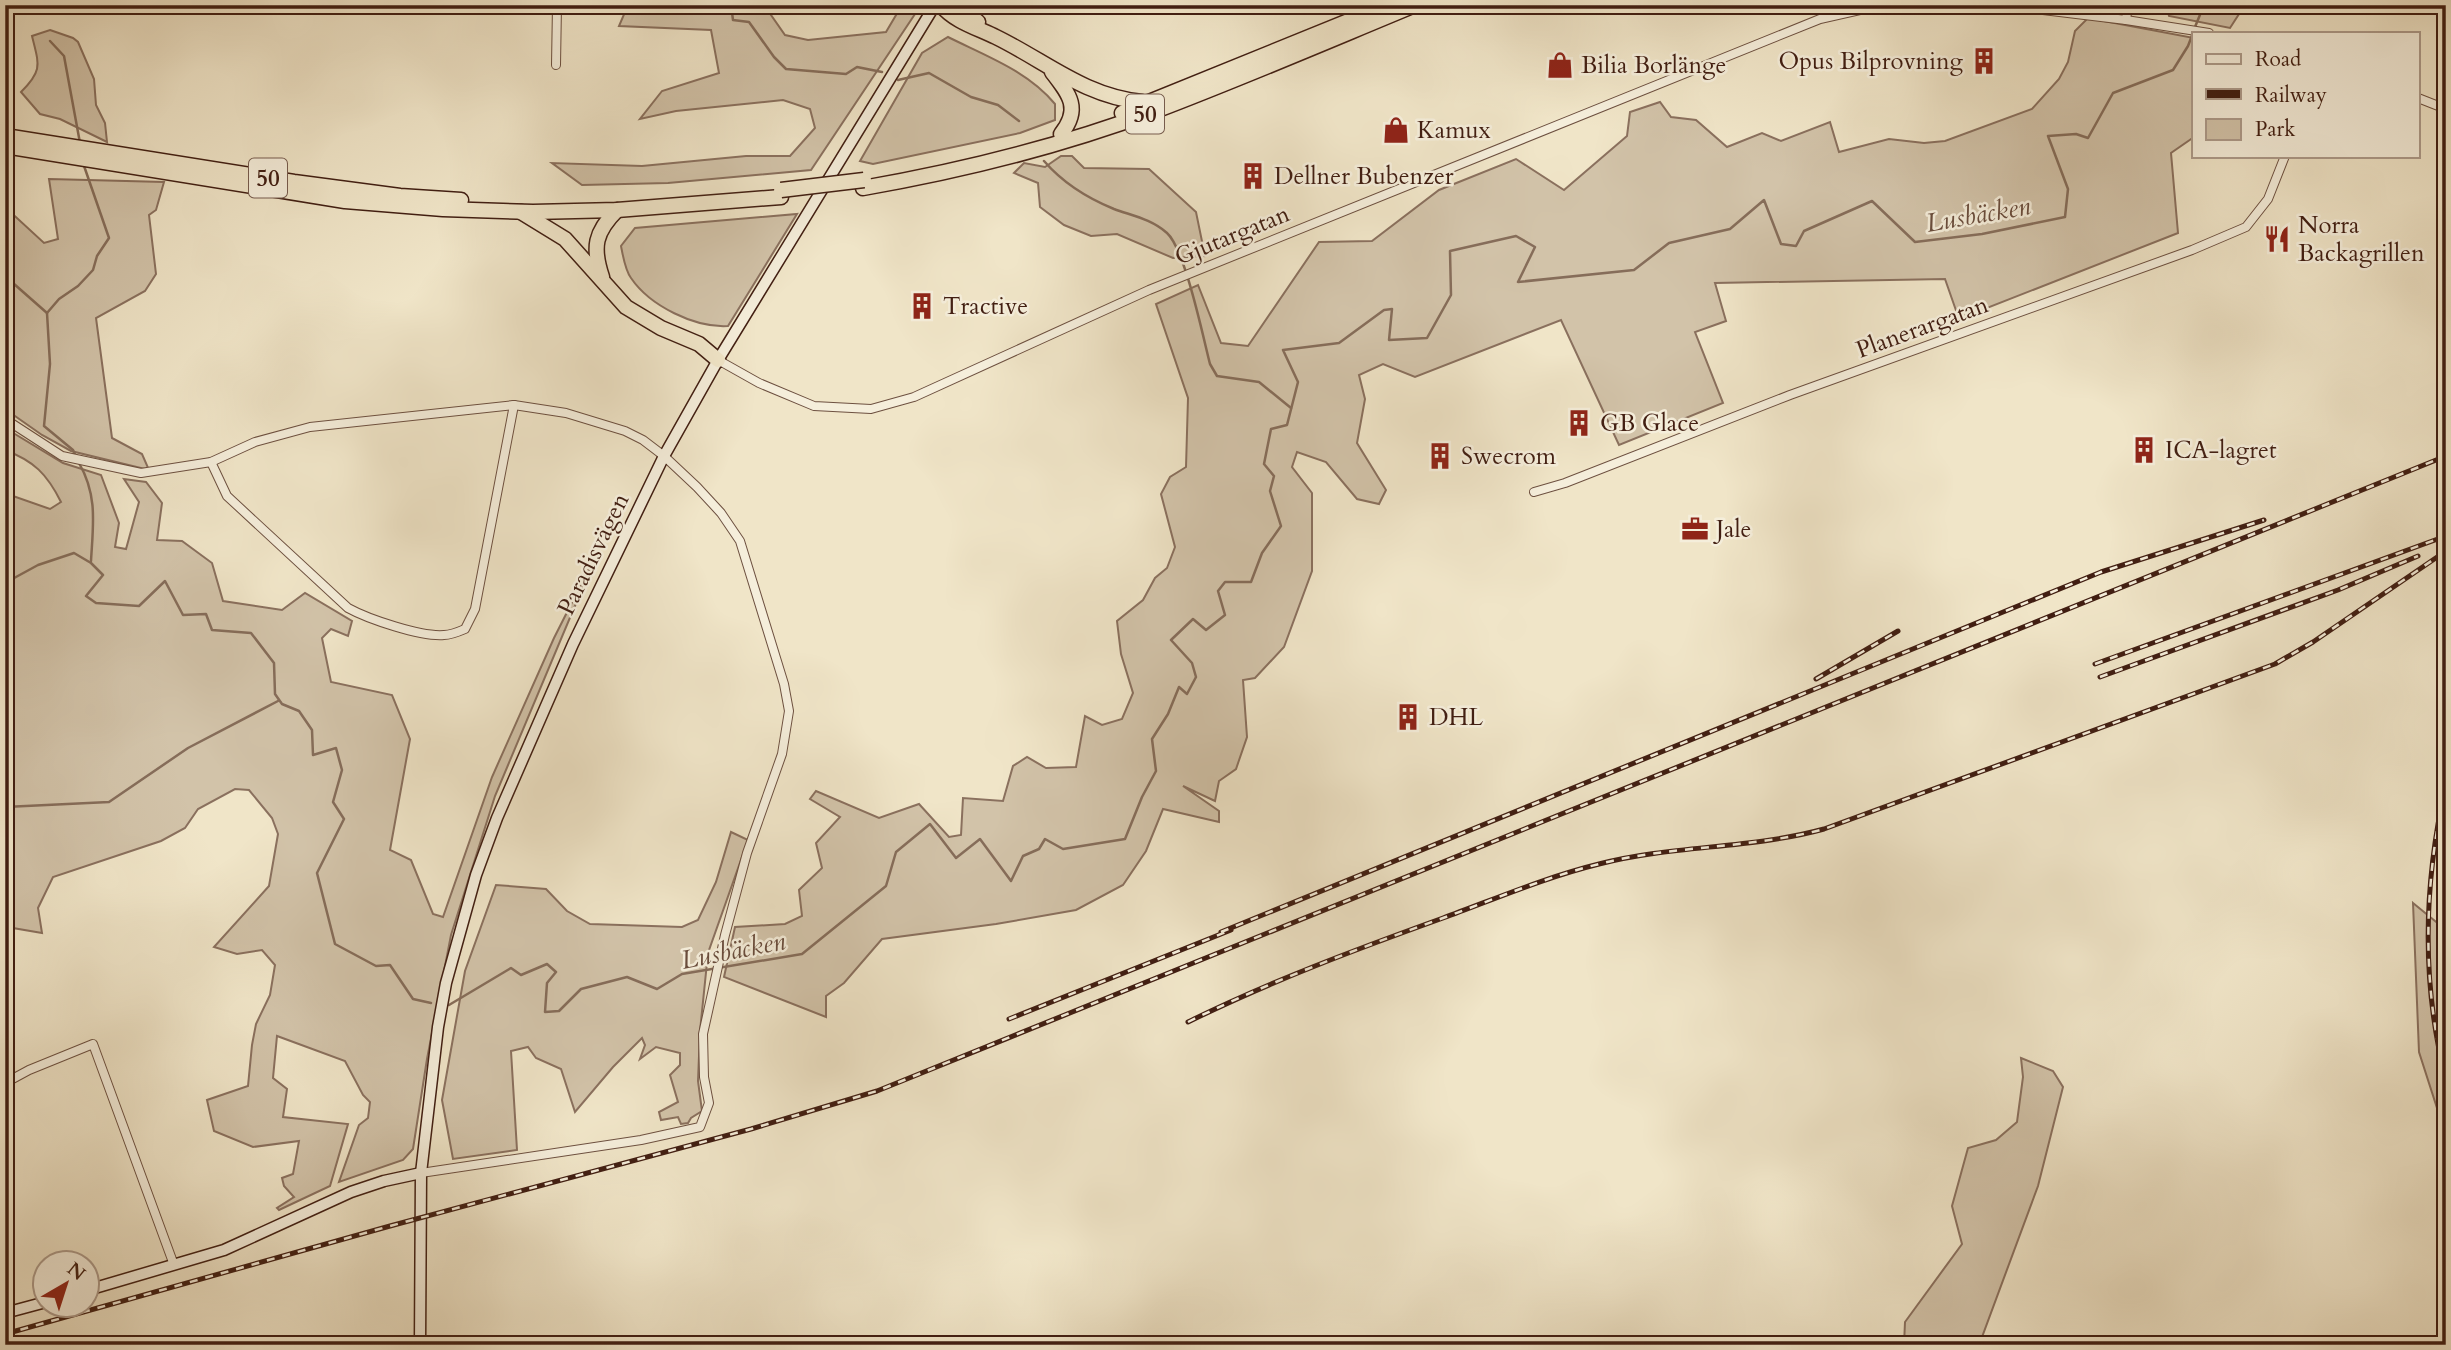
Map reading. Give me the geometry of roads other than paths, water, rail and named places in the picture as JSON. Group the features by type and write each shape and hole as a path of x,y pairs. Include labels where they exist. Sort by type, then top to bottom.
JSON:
{"highway":[{"path":"941,5 951,16 999,38"},
{"path":"955,5 999,38 1049,69 1102,95 1147,103"},
{"name":"50","path":"863,184 1061,134 1147,103 1388,5"},
{"name":"50","path":"5,146 345,201 443,209 617,210 781,194 906,181 1001,158 1124,122 1415,5"},
{"path":"1049,69 1063,86 1072,105 1073,116 1061,134"},
{"name":"50","path":"5,136 294,182 444,200 533,204 619,203 781,194"},
{"path":"605,285 599,266 597,239 602,227 617,210"},
{"path":"520,211 565,239 626,307 661,328 699,344 718,360"}],"street":[{"path":"556,65 557,5"},
{"name":"Paradisvägen","path":"420,1345 421,1173 438,1027 446,983 476,875 497,818 573,643 664,456 718,360 935,5"},
{"name":"Gjutargatan","path":"718,360 760,383 814,406 871,409 914,397 1149,290 1426,177 1820,19 1882,5"},
{"path":"2002,5 2203,32"},
{"path":"2126,20 2128,5"},
{"path":"2420,98 2446,109"},
{"name":"Planerargatan","path":"1534,492 1565,483 1790,395 2192,250 2246,227 2268,199 2284,158"},
{"path":"211,462 227,496 348,608 362,616 428,634 443,635 465,629 475,609 513,405"},
{"path":"5,419 62,456 141,473 211,462 255,442 310,427 513,405 566,413 606,423 643,440 664,456 721,513 740,541 784,684 789,711 782,754 747,853 725,934 703,1034 704,1077 709,1103 700,1126 641,1140 384,1181 351,1192 225,1250 102,1286"},
{"path":"5,1083 29,1070 93,1044 174,1265"},
{"path":"5,1313 32,1305"}],"waterway":[{"path":"731,5 733,20 749,22 786,69 846,74 857,67 882,72"},
{"name":"Lusbäcken","path":"2195,27 2204,5"},
{"name":"Lusbäcken","path":"449,1005 511,968 521,975 547,964 556,972 547,983 545,1012 559,1011 581,989 627,977 657,989 682,974 802,954 886,886 896,852 930,824 956,858 980,839 1011,881 1023,856 1039,849 1045,839 1063,849 1125,839 1156,771 1152,739 1168,714 1179,687 1187,694 1196,677 1192,663 1171,640 1193,619 1206,630 1225,615 1218,591 1225,582 1251,582 1262,553 1281,526 1270,491 1274,476 1264,464 1271,429 1287,425 1298,382 1283,350 1339,343 1384,310 1392,309 1389,340 1427,338 1451,295 1450,251 1516,236 1535,247 1518,282 1634,270 1669,243 1730,229 1764,200 1781,244 1796,246 1804,231 1872,201 1915,242 1982,234 2065,217 2068,189 2048,136 2076,134 2088,138 2113,93 2173,70 2192,36"},
{"path":"50,41 64,56 80,143"},
{"path":"898,80 929,73 971,97 998,105 1019,121"},
{"path":"1044,161 1067,183 1085,195 1148,221 1167,233 1174,242 1187,274 1210,364 1217,376 1259,382 1291,408"},
{"path":"47,313 93,270 97,256 109,238 83,163"},
{"path":"5,276 47,313 50,364 44,426 73,450 76,457"},
{"path":"79,463 92,499 91,561"},
{"name":"Lusbäcken","path":"5,583 38,565 74,553 91,563 103,575 86,596 96,603 139,606 165,581 183,615 206,614 212,630 251,633 274,663 275,694 282,704 299,711 312,730 313,755 336,748 342,770 333,802 344,819 317,873 335,944 376,966 390,965 413,999 431,1003"},
{"path":"5,807 109,802 188,748 278,701"}],"railway":[{"path":"5,1334 390,1226 751,1129 877,1091 2446,456"},
{"path":"1221,932 2101,572 2264,520"},
{"path":"2095,664 2446,536"},
{"path":"1188,1022 1314,966 1560,875 1655,853 1768,840 1824,829 2275,664 2313,642 2446,551"},
{"path":"2100,677 2338,590 2418,556"},
{"path":"1816,679 1898,631"},
{"path":"2446,784 2433,858 2428,932 2432,1006 2446,1080"},
{"path":"1009,1019 1231,930"}],"place":[{"name":"Opus Bilprovning","path":"1984,61"},
{"name":"Bilia Borlänge","path":"1560,65"},
{"name":"Kamux","path":"1396,130"},
{"name":"Dellner Bubenzer","path":"1253,176"},
{"name":"Norra Backagrillen","path":"2277,239"},
{"name":"Tractive","path":"922,306"},
{"name":"GB Glace","path":"1579,423"},
{"name":"ICA-lagret","path":"2144,450"},
{"name":"Swecrom","path":"1440,456"},
{"name":"Jale","path":"1695,529"},
{"name":"DHL","path":"1408,717"}]}
